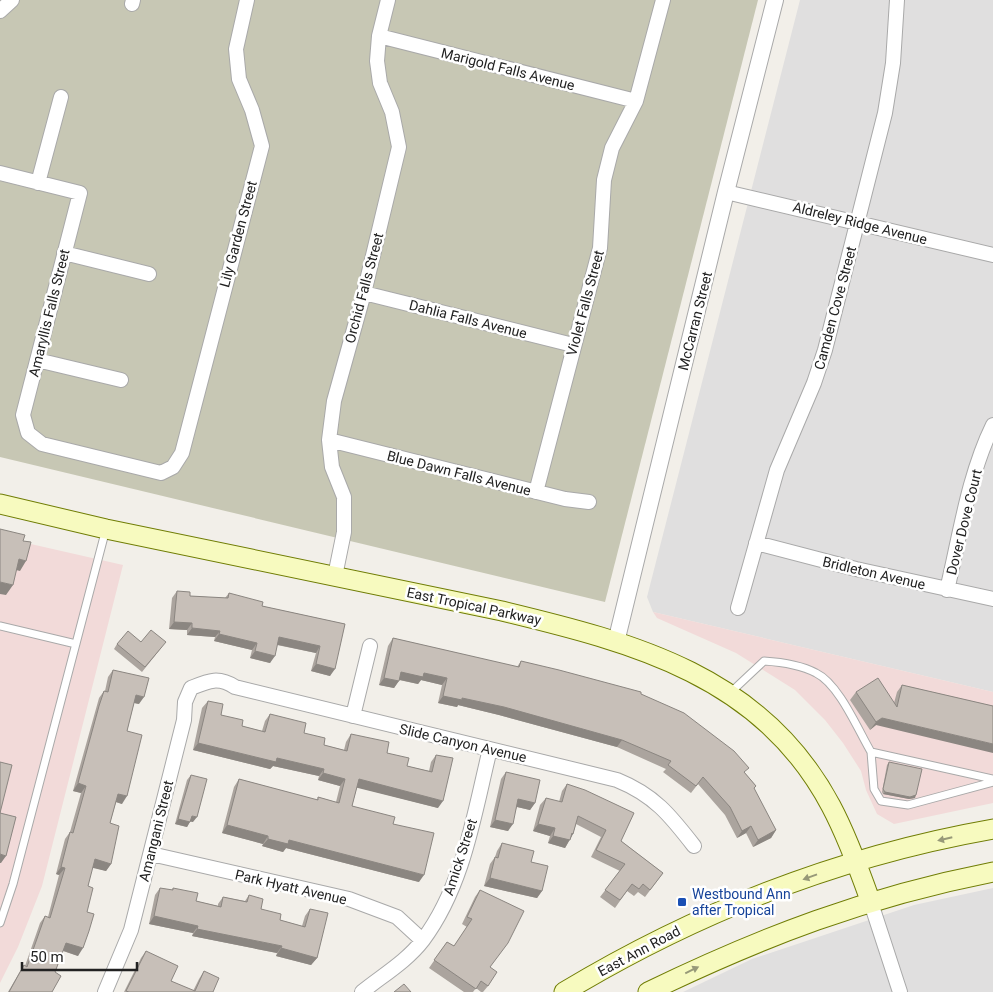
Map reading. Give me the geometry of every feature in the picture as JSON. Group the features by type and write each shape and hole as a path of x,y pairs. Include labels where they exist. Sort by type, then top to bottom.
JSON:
{"main road":[{"name":"East Tropical Parkway","path":"0,504 510,613 616,642 673,662 730,693 776,732 817,782 831,805 856,860 870,900"},
{"path":"856,860 993,829"},
{"name":"East Ann Road","path":"564,992 627,956 701,919 856,860"},
{"path":"648,992 750,944 870,900 913,888 993,872"}],"street":[{"path":"0,10 12,0"},
{"name":"Lily Garden Street","path":"28,433 42,444 160,473 173,467 182,453 262,146 252,110 239,79 236,49 247,0"},
{"name":"Orchid Falls Street","path":"335,576 344,532 344,497 332,467 329,440 334,401 364,293 399,147 392,112 380,84 377,61 379,36 388,0"},
{"name":"Violet Falls Street","path":"536,492 573,345 600,248 604,180 612,148 636,102 663,0"},
{"name":"McCarran Street","path":"616,642 775,0"},
{"name":"Camden Cove Street","path":"738,608 777,470 814,383 825,350 885,113 893,63 897,0"},
{"name":"Marigold Falls Avenue","path":"379,36 636,102"},
{"path":"0,173 38,183 61,97"},
{"name":"Amaryllis Falls Street","path":"28,433 23,415 80,193 38,183"},
{"name":"Aldreley Ridge Avenue","path":"726,192 993,255"},
{"path":"64,253 149,274"},
{"name":"Dahlia Falls Avenue","path":"364,293 573,345"},
{"path":"37,360 121,380"},
{"name":"Dover Dove Court","path":"947,590 974,477 993,425"},
{"name":"Blue Dawn Falls Avenue","path":"329,440 564,500 589,502"},
{"name":"Bridleton Avenue","path":"756,543 947,590 993,599"},
{"path":"353,716 370,646"},
{"name":"Slide Canyon Avenue","path":"210,680 226,681 235,687 617,780 638,788 666,810 694,846"},
{"name":"Amangani Street","path":"106,992 131,930 184,720 185,702 191,688 210,680"},
{"name":"Amick Street","path":"362,992 389,974 422,940 445,904 466,849 490,750"},
{"name":"Park Hyatt Avenue","path":"151,854 349,899 397,917 422,940"},
{"path":"870,900 900,992"}],"lane":[{"path":"0,922 13,884 106,528"},
{"path":"0,626 76,644"},
{"path":"730,693 764,661 778,662 816,673 832,686 871,752 874,789 881,801 908,805 993,780"},
{"path":"871,752 993,780"}],"shaded area":[{"path":"0,0 758,0 605,602 0,457"},
{"path":"800,0 993,0 993,692 653,612 647,597"},
{"path":"0,537 123,565 42,886 18,947 0,983"},
{"path":"653,612 993,692 993,803 894,824 877,814 866,790 861,771 843,743 825,720 795,690 736,653 657,618"},
{"path":"993,888 993,992 683,992 752,959 914,905"}],"building":[{"path":"0,529 25,535 23,541 31,542 26,561 19,559 13,585 0,582"},
{"path":"177,591 190,592 190,596 228,598 229,593 263,602 262,606 345,624 335,669 316,664 320,646 279,637 275,656 255,651 257,643 219,634 220,631 192,628 192,623 174,622"},
{"path":"151,630 166,642 145,667 117,644 128,631 141,642"},
{"path":"393,638 519,667 521,661 559,670 641,692 641,694 684,713 734,751 749,768 744,772 756,786 754,788 776,830 758,840 751,826 742,831 730,807 703,777 696,786 668,765 671,761 622,740 504,707 443,696 447,678 424,673 423,677 401,672 399,681 384,678"},
{"path":"113,670 149,678 144,697 136,695 127,731 142,735 127,796 118,794 110,823 119,826 111,864 95,859 88,886 93,888 87,912 94,914 89,931 83,948 66,943 55,972 61,976 52,992 9,992 24,965 27,967 45,916 50,918 65,868 61,867 70,832 73,833 86,786 78,783 99,706 104,691 108,692"},
{"path":"878,678 897,707 902,685 993,706 993,744 882,718 876,722 856,692"},
{"path":"208,701 223,704 221,715 243,720 242,726 265,732 270,714 306,723 304,733 325,738 324,745 347,751 351,734 389,742 387,753 409,758 407,766 432,772 436,755 453,758 443,801 359,779 352,806 395,817 393,824 434,833 424,875 289,840 288,844 268,839 268,836 227,825 239,779 318,800 318,797 339,803 345,779 323,773 324,769 277,758 276,762 198,743"},
{"path":"0,762 12,765 0,813"},
{"path":"889,762 922,769 916,795 910,797 885,792 883,789"},
{"path":"506,772 540,780 535,803 518,799 513,824 495,820"},
{"path":"191,775 207,779 197,817 192,816 190,822 178,819"},
{"path":"567,784 585,790 634,813 621,841 663,873 650,890 643,884 639,889 632,884 620,900 605,890 625,864 596,850 606,830 578,816 570,840 553,836 555,828 538,824 546,798 562,802"},
{"path":"0,813 16,817 6,856 0,854"},
{"path":"502,843 534,851 531,862 548,866 542,891 490,878 495,857 498,858"},
{"path":"160,888 173,890 173,888 198,893 196,901 221,907 223,897 247,902 249,895 263,899 261,909 281,914 280,920 305,927 310,909 328,913 317,958 281,948 282,946 197,929 198,926 154,916"},
{"path":"480,890 524,911 508,943 490,967 497,972 488,986 481,981 476,989 434,960 447,942 454,946 472,919 467,917"},
{"path":"146,951 178,966 171,981 195,991 204,971 219,978 213,992 126,991"},
{"path":"404,984 411,992 394,992"}],"place":[{"name":"Westbound Ann after Tropical","path":"682,902"}]}
